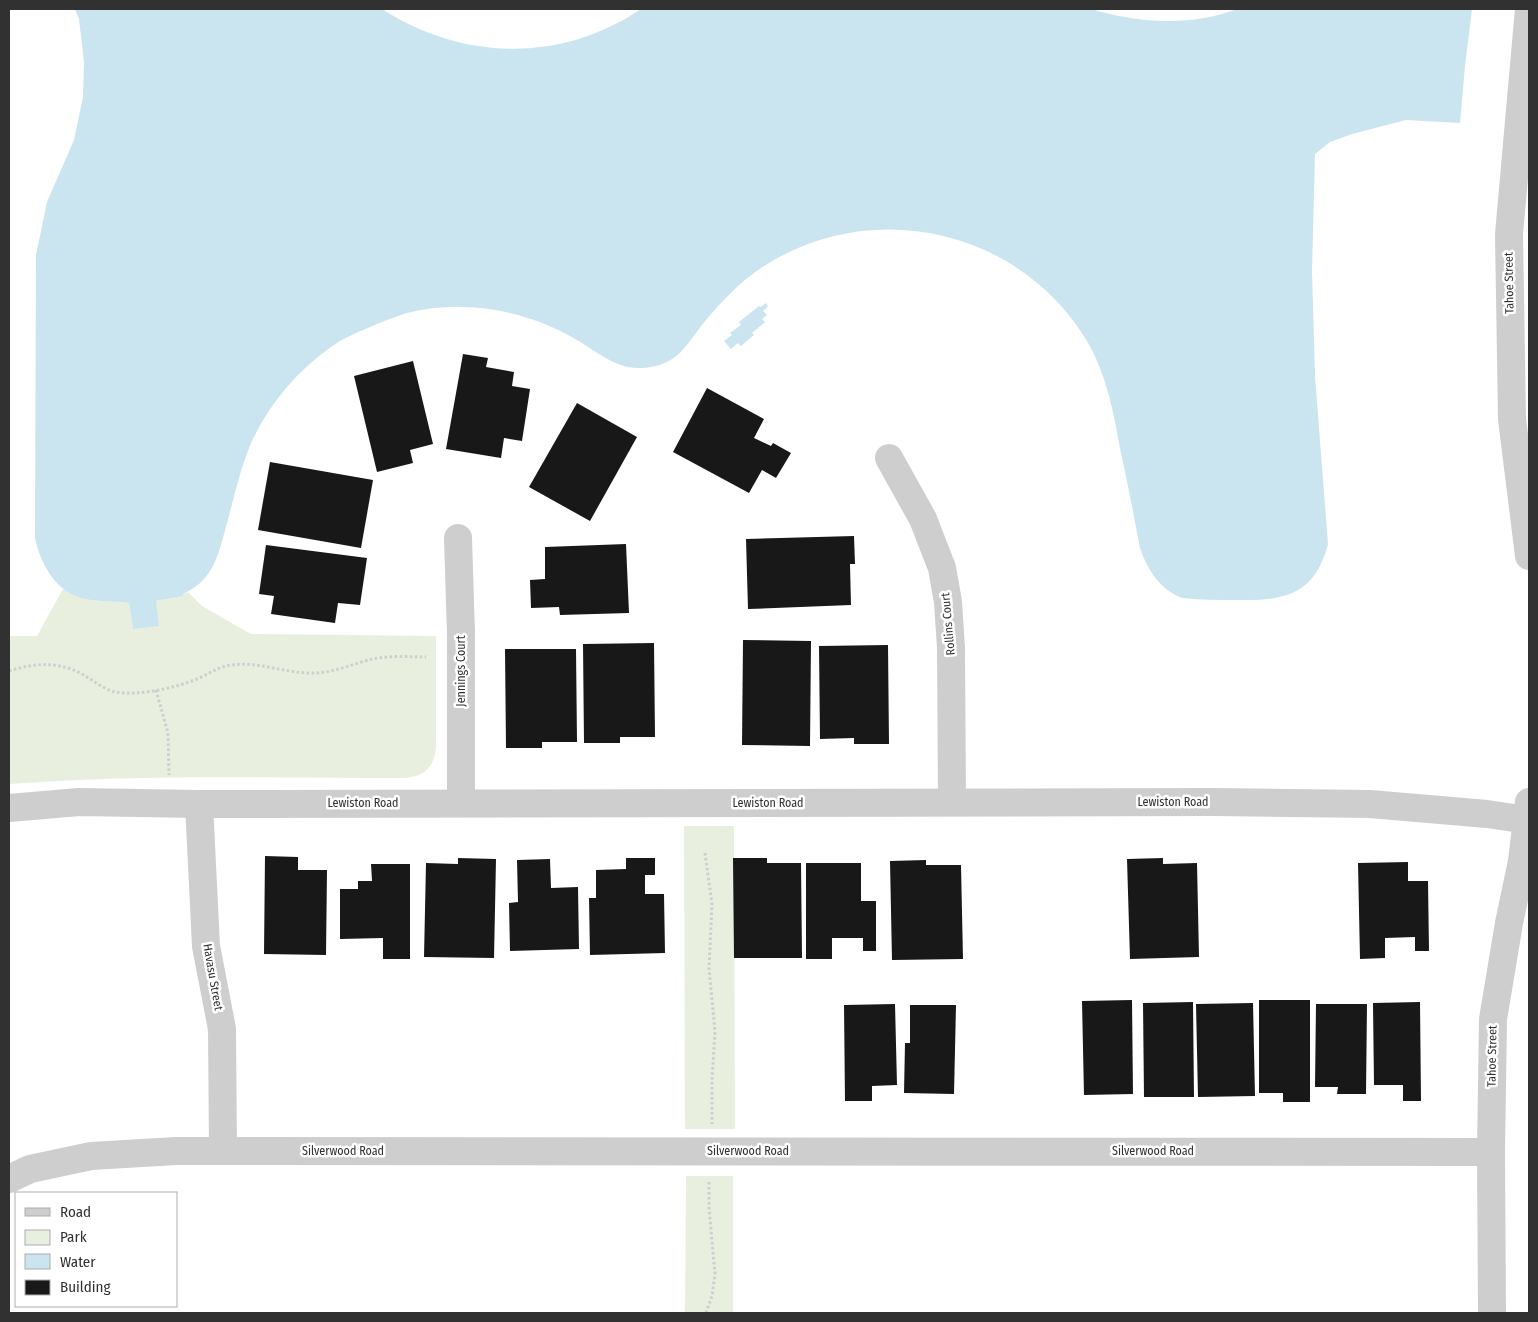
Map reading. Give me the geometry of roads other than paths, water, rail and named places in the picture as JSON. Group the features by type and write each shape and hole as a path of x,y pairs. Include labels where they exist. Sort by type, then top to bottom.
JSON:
{"street":[{"name":"Tahoe Street","path":"1529,9 1509,234 1512,419 1529,556"},
{"name":"Rollins Court","path":"889,458 923,518 942,568 948,602 951,648 952,802"},
{"name":"Jennings Court","path":"458,538 461,634 461,803"},
{"name":"Lewiston Road","path":"9,808 79,802 199,804 1214,802 1370,804 1487,814 1528,811"},
{"name":"Havasu Street","path":"199,804 206,946 222,1029 223,1151"},
{"name":"Tahoe Street","path":"1492,1313 1492,1019 1522,861 1528,811"},
{"name":"Silverwood Road","path":"9,1179 30,1169 91,1156 176,1151 1491,1152"}],"water":[{"path":"75,9 382,9 413,26 445,39 478,46 512,49 545,46 578,39 610,27 641,9 1091,9 1145,20 1183,21 1219,15 1237,9 1472,9 1460,123 1406,120 1352,134 1330,142 1315,154 1312,271 1315,376 1328,544 1315,574 1295,592 1269,599 1217,600 1182,598 1167,590 1151,572 1140,548 1116,424 1105,381 1087,341 1058,302 1023,272 983,249 939,235 894,230 848,233 804,246 761,268 725,299 680,352 665,363 655,366 632,368 622,365 613,362 577,340 549,326 510,313 469,307 427,309 407,313 344,339 319,356 296,377 276,401 259,427 237,483 216,560 205,578 183,594 183,596 156,601 159,626 133,629 129,603 86,599 75,596 58,584 41,558 35,538 36,255 47,202 74,140 83,97 84,62 79,19"},
{"path":"766,303 768,306 763,311 767,315 762,319 765,322 741,346 738,343 731,349 724,341 732,335 730,333 741,325 739,322 759,306 761,307"}]}
